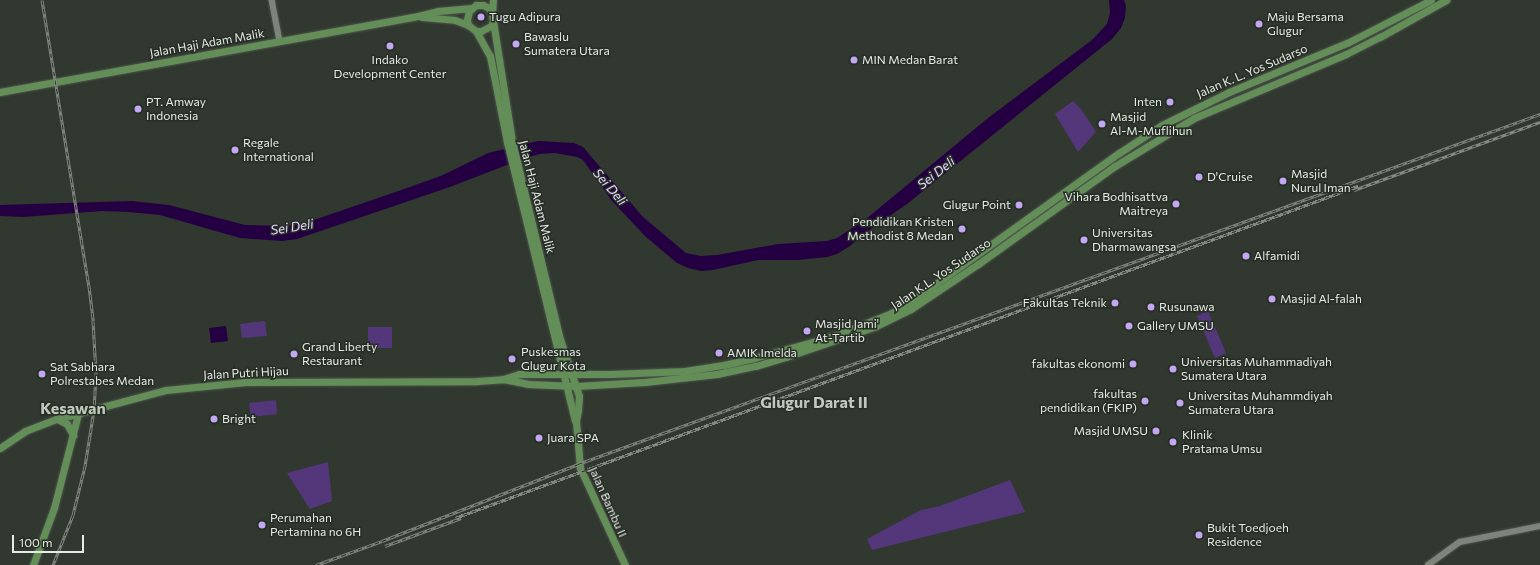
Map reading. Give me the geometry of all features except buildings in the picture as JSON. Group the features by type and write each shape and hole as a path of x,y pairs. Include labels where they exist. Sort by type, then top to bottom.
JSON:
{"main road":[{"name":"Jalan Haji Adam Malik","path":"493,0 492,17 510,142"},
{"name":"Jalan K. L. Yos Sudarso","path":"1089,174 1169,121 1209,101 1347,43 1428,4 1444,1"},
{"name":"Jalan Haji Adam Malik","path":"0,92 418,16 476,4"},
{"path":"476,4 489,8 492,17 486,30 476,31 468,25 467,16 476,4"},
{"name":"Jalan K. L. Yos Sudarso","path":"1137,152 1198,115 1380,38 1428,4"},
{"name":"Jalan Haji Adam Malik","path":"418,16 447,19 468,25"},
{"name":"Jalan Haji Adam Malik","path":"476,31 490,56 558,355 565,374"},
{"path":"1301,62 1305,71"},
{"path":"1293,65 1297,74"},
{"name":"Jalan K.L. Yos Sudarso","path":"568,386 601,385 717,374 756,366 840,340 876,326 911,309 1137,152"},
{"name":"Jalan Haji Adam Malik","path":"516,169 560,339 573,374"},
{"name":"Jalan K.L. Yos Sudarso","path":"565,374 654,373 724,365 789,349 853,328 905,306 1089,174"},
{"path":"1061,194 1067,202"},
{"name":"Jalan Putri Hijau","path":"503,379 519,374 565,374"},
{"path":"565,374 572,411 576,422"},
{"name":"Jalan Bambu II","path":"573,374 579,396 576,422 580,468 625,565"},
{"name":"Jalan Putri Hijau","path":"0,448 26,431 57,419 166,390 246,382 503,379 528,384 568,386"},
{"path":"579,396 584,391 601,385"},
{"path":"33,565 54,508 78,414"},
{"path":"57,419 67,424 73,435"}],"street":[{"path":"272,0 280,41"},
{"path":"1428,565 1460,542 1540,526"}],"shaded area":[{"path":"1073,101 1081,109 1096,132 1078,152 1055,114"},
{"path":"1208,311 1226,353 1215,358 1197,316"},
{"path":"265,321 267,336 242,338 240,324"},
{"path":"368,327 392,327 392,348 368,348"},
{"path":"276,400 277,414 251,417 249,403"},
{"path":"328,462 332,501 310,509 287,473"},
{"path":"1010,480 1025,512 872,550 867,539 921,510 940,506"}],"water":[{"name":"Sei Deli","path":"1109,0 1124,0 1126,6 1125,18 1121,28 1112,39 907,204 865,233 850,246 837,254 827,257 798,260 758,260 713,270 701,271 688,268 677,263 646,237 612,201 583,160 577,157 555,153 540,154 525,158 450,187 297,239 282,241 240,238 160,215 128,212 102,211 23,217 0,216 0,205 132,201 169,205 245,225 290,226 308,222 443,175 488,153 538,141 574,143 583,147 643,217 686,253 701,256 717,255 778,244 827,241 837,238 866,219 988,118 1092,40 1107,24 1110,13"},
{"path":"226,326 228,341 211,343 209,328"}],"railway":[{"path":"42,0 89,286 96,373 94,410 85,466 73,515 53,565"},
{"path":"316,565 382,541 578,464 1540,114"},
{"path":"1354,190 1540,122"},
{"path":"455,518 1358,186"},
{"path":"385,546 461,518"}],"place":[{"name":"Tugu Adipura","path":"481,17"},
{"name":"Maju Bersama Glugur","path":"1259,24"},
{"name":"Bawaslu Sumatera Utara","path":"516,44"},
{"name":"Indako Development Center","path":"390,46"},
{"name":"MIN Medan Barat","path":"854,60"},
{"name":"Inten","path":"1170,102"},
{"name":"PT. Amway Indonesia","path":"138,109"},
{"name":"Masjid Al-M-Muflihun","path":"1102,124"},
{"name":"Regale International","path":"235,150"},
{"name":"D'Cruise","path":"1199,177"},
{"name":"Masjid Nurul Iman","path":"1283,181"},
{"name":"Vihara Bodhisattva Maitreya","path":"1176,204"},
{"name":"Glugur Point","path":"1019,205"},
{"name":"Pendidikan Kristen Methodist 8 Medan","path":"962,229"},
{"name":"Universitas Dharmawangsa","path":"1084,240"},
{"name":"Alfamidi","path":"1246,256"},
{"name":"Masjid Al-falah","path":"1272,299"},
{"name":"Fakultas Teknik","path":"1115,303"},
{"name":"Rusunawa","path":"1151,307"},
{"name":"Gallery UMSU","path":"1129,326"},
{"name":"Masjid Jami' At-Tartib","path":"807,331"},
{"name":"AMIK Imelda","path":"719,353"},
{"name":"Grand Liberty Restaurant","path":"294,354"},
{"name":"Puskesmas Glugur Kota","path":"512,359"},
{"name":"fakultas ekonomi","path":"1133,364"},
{"name":"Universitas Muhammadiyah Sumatera Utara","path":"1173,369"},
{"name":"Sat Sabhara Polrestabes Medan","path":"42,374"},
{"name":"fakultas pendidikan (FKIP)","path":"1145,401"},
{"name":"Universitas Muhammdiyah Sumatera Utara","path":"1180,403"},
{"name":"Bright","path":"214,419"},
{"name":"Masjid UMSU","path":"1156,431"},
{"name":"Juara SPA","path":"539,438"},
{"name":"Klinik Pratama Umsu","path":"1173,442"},
{"name":"Perumahan Pertamina no 6H","path":"262,525"},
{"name":"Bukit Toedjoeh Residence","path":"1199,535"}],"district":[{"name":"Glugur Darat II","path":"814,402"},
{"name":"Kesawan","path":"73,408"}]}
